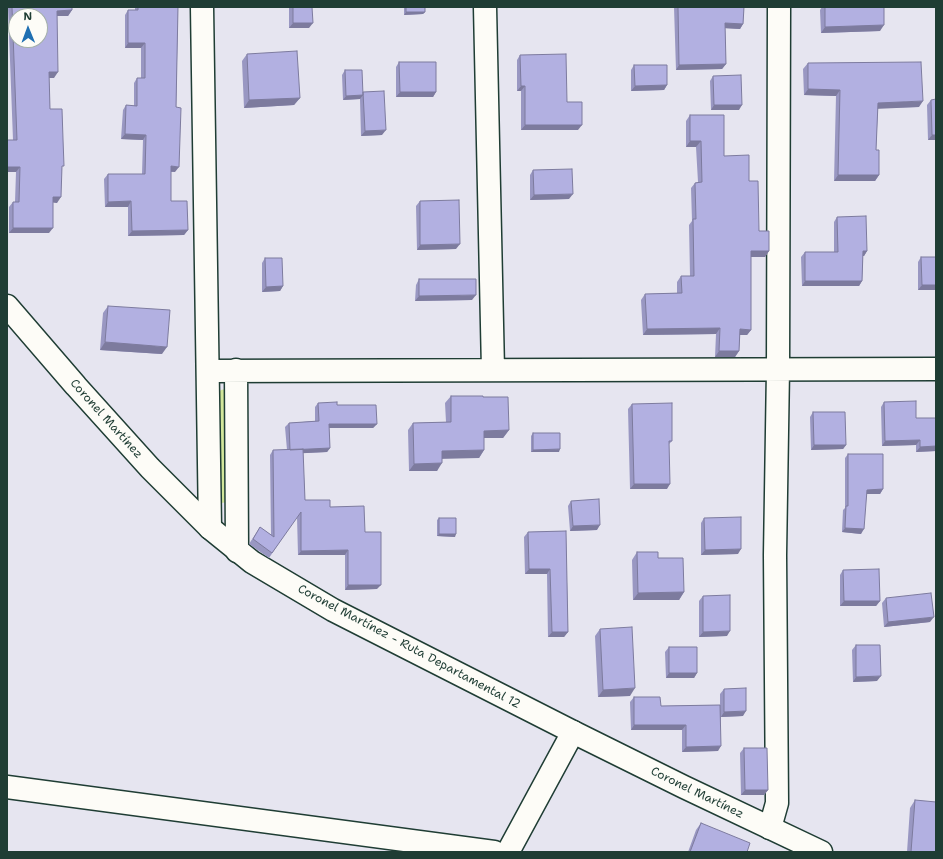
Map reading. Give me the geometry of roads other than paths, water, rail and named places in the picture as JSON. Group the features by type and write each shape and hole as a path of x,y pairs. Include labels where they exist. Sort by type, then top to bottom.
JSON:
{"street":[{"path":"202,7 210,528"},
{"path":"485,7 494,370"},
{"path":"770,828 777,804 775,555 778,369 779,7"},
{"name":"Coronel Martínez","path":"7,306 76,386 150,468 210,528"},
{"path":"208,370 936,369"},
{"path":"236,370 237,551"},
{"name":"Coronel Martínez - Ruta Departamental 12","path":"210,528 252,562 333,610 572,732"},
{"path":"508,852 572,732"},
{"name":"Coronel Martínez","path":"572,732 770,828 812,850"},
{"path":"7,787 494,852"}]}
